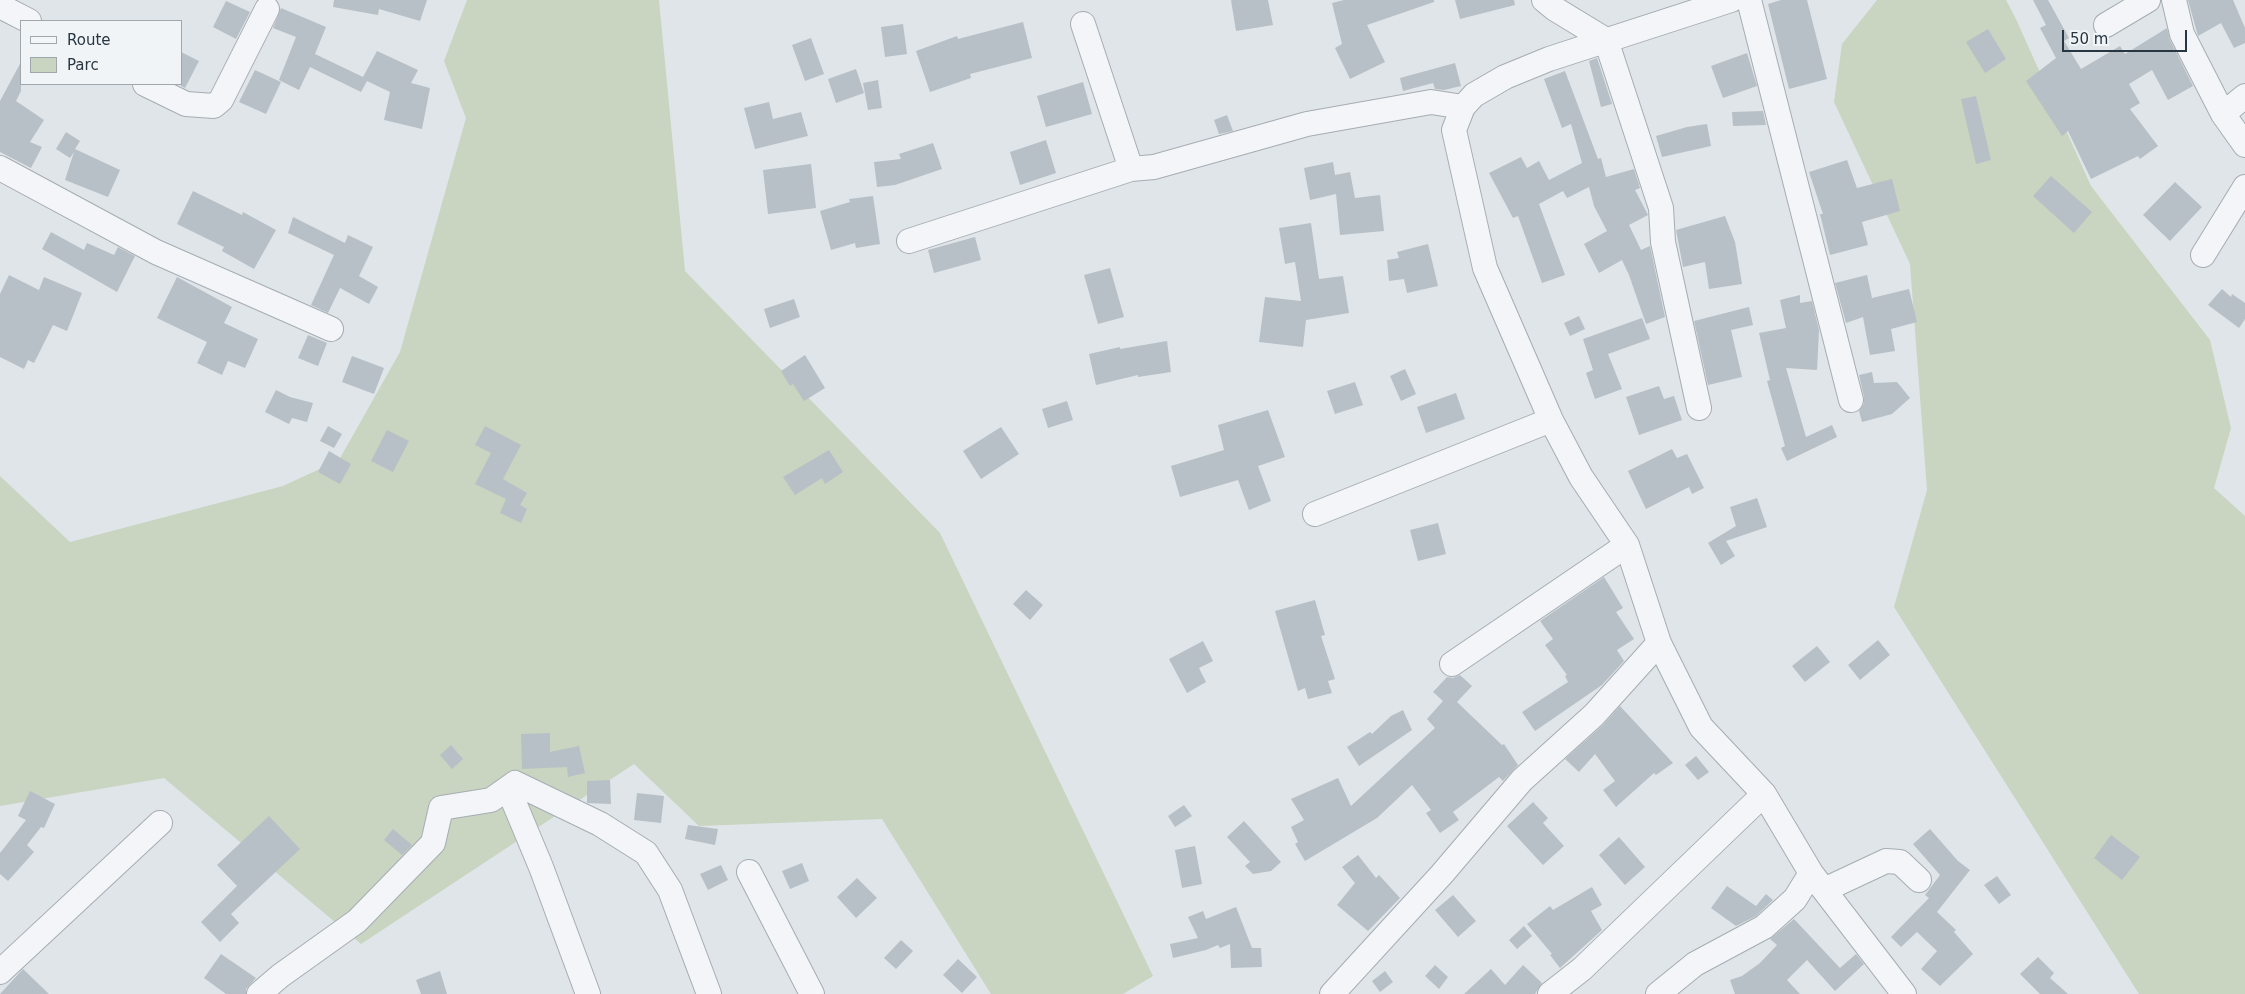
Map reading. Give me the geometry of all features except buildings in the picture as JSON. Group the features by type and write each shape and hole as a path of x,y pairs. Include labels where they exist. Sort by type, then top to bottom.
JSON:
{"street":[{"path":"1544,0 1555,9 1606,40 1660,208 1663,242 1699,408"},
{"path":"1731,0 1549,59 1505,77 1474,95 1463,107 1454,130 1485,268 1551,420 1581,477 1627,545 1659,643 1701,727 1764,794 1818,882 1904,994"},
{"path":"1749,0 1851,400"},
{"path":"2106,24 2148,0"},
{"path":"2174,0 2182,34 2223,114 2245,145"},
{"path":"0,6 27,20"},
{"path":"147,85 186,104 214,106 221,100 267,10"},
{"path":"1083,24 1131,169"},
{"path":"2223,114 2245,96"},
{"path":"909,241 1131,169 1154,167 1307,124 1431,102 1463,107"},
{"path":"0,168 156,252 331,329"},
{"path":"2203,254 2245,187"},
{"path":"1315,514 1551,420"},
{"path":"1452,664 1627,545"},
{"path":"1332,994 1442,874 1522,780 1594,715 1659,643"},
{"path":"259,994 280,976 357,921 377,898 432,843 441,808 492,800 515,783 600,824 646,853 670,890 709,994"},
{"path":"508,788 541,867 588,994"},
{"path":"1550,994 1582,969 1764,794"},
{"path":"0,972 160,823"},
{"path":"1658,994 1696,964 1764,928 1795,899 1818,882 1886,861 1900,862 1919,880"},
{"path":"749,872 812,994"}],"green space":[{"path":"467,0 659,0 685,271 940,533 1153,976 1123,994 991,994 882,819 699,826 634,764 361,944 164,778 0,806 0,476 70,542 283,486 339,460 400,352 466,118 444,61"},
{"path":"1877,0 2006,0 2091,186 2210,340 2231,428 2214,488 2245,516 2245,994 2139,994 1894,607 1927,490 1910,264 1834,102 1842,44"}]}
